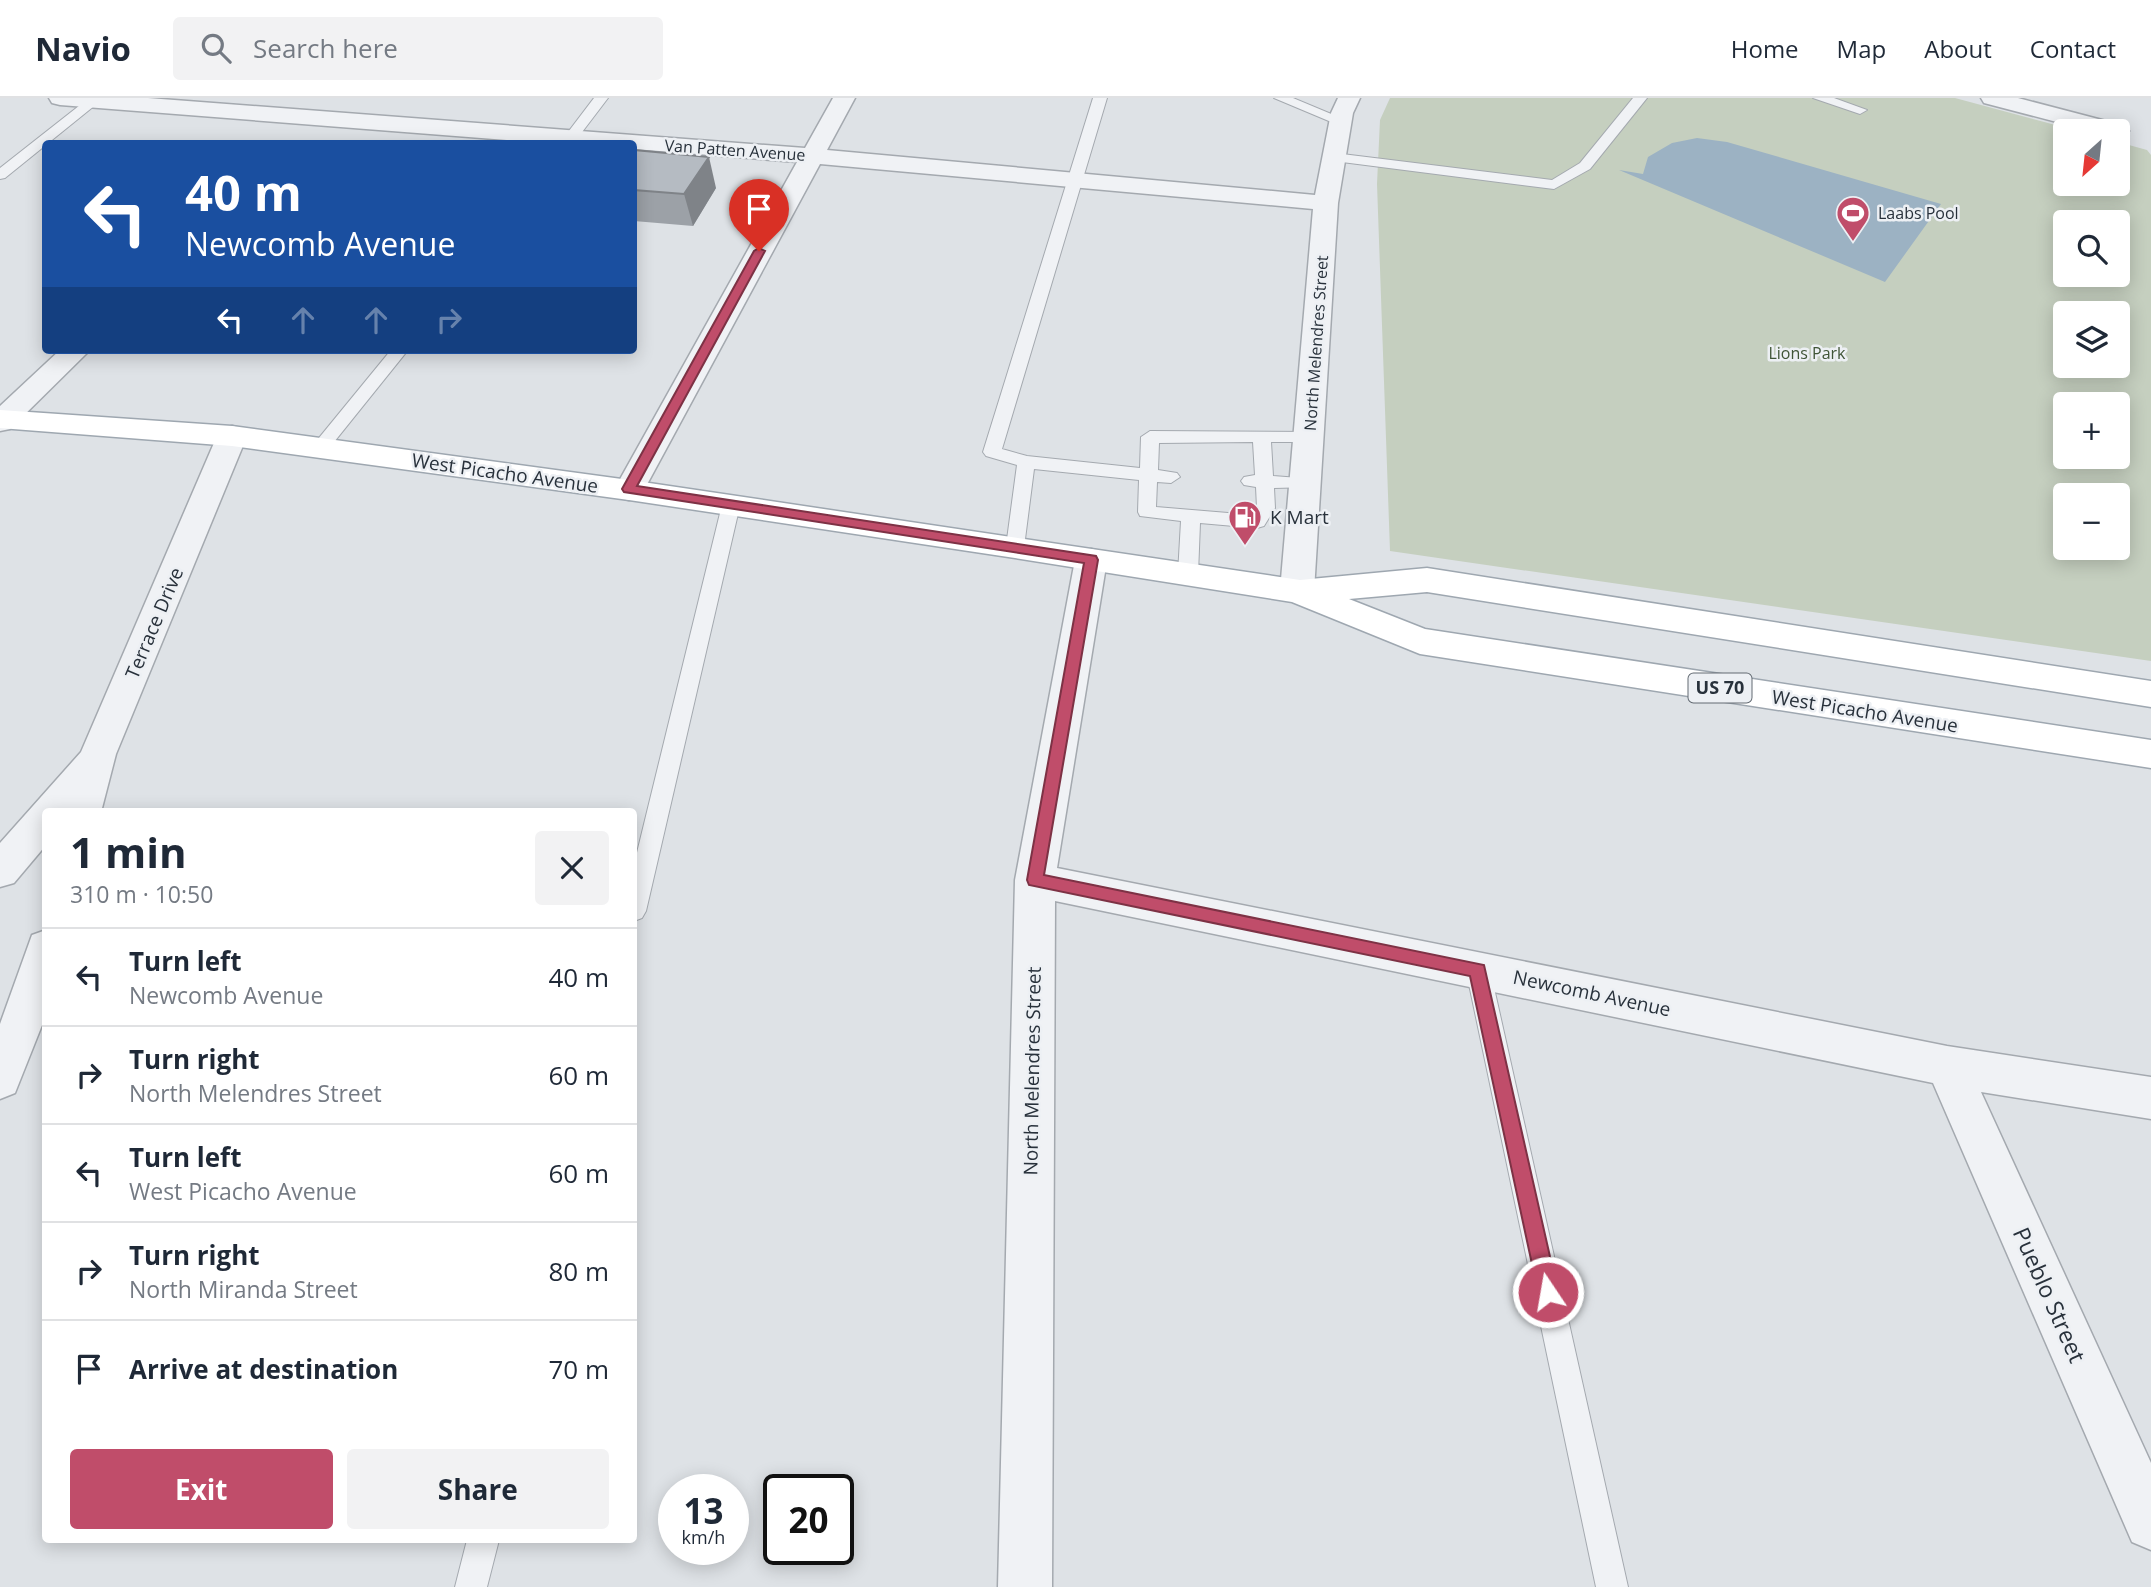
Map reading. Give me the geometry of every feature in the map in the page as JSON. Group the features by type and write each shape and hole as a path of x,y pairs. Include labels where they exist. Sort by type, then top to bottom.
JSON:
{"main road":[{"name":"West Picacho Avenue","path":"1,420 232,436 629,489 1015,547 1297,591 1420,641 2151,754"},
{"name":"West Picacho Avenue","path":"1297,591 1427,580 2151,694"}],"street":[{"name":"Van Patten Avenue","path":"60,98 323,118 557,140"},
{"path":"305,135 344,98"},
{"path":"629,489 844,98"},
{"path":"1992,98 2072,119"},
{"name":"North Melendres Street","path":"1297,591 1326,203 1345,109"},
{"name":"Van Patten Avenue","path":"637,145 811,156 1326,203"},
{"path":"1,420 72,354"},
{"name":"Terrace Drive","path":"83,808 98,754 232,436"},
{"name":"North Melendres Street","path":"1024,1587 1035,880 1091,560"},
{"path":"53,808 98,754"},
{"path":"0,872 42,822"},
{"name":"Newcomb Avenue","path":"1035,880 1947,1066 2151,1098"},
{"path":"0,1079 33,993 42,961"},
{"name":"Pueblo Street","path":"1947,1066 2151,1524"}],"lane":[{"path":"569,140 601,98"},
{"path":"1100,98 992,452 1026,462 1171,477"},
{"path":"1281,98 1345,109"},
{"path":"1334,157 1555,185 1585,166 1640,98"},
{"path":"1820,98 1860,110"},
{"path":"44,140 96,99"},
{"path":"0,175 42,142"},
{"path":"320,448 397,354"},
{"path":"1262,438 1256,481 1266,508 1257,522 1147,512 1150,437 1309,436"},
{"path":"1015,547 1026,462"},
{"path":"1256,481 1306,483"},
{"path":"637,898 731,505"},
{"path":"1188,574 1191,516"},
{"path":"1478,970 1612,1587"},
{"path":"471,1587 482,1543"}],"green space":[{"name":"Lions Park","path":"1390,98 1955,98 2053,124 2053,196 2130,196 2130,145 2147,150 2151,155 2151,661 1390,551 1377,184 1380,120"}],"water":[{"name":"Laabs Pool","path":"1697,138 1727,142 1941,204 1885,282 1619,170 1643,174 1648,157 1672,143"}],"building":[{"path":"637,150 709,157 684,194 637,190"}],"place":[{"name":"Laabs Pool","path":"1853,243"},
{"name":"K Mart","path":"1245,547"}],"route":[{"path":"759,251 629,489 1091,560 1035,880 1478,970 1548,1292"}]}
